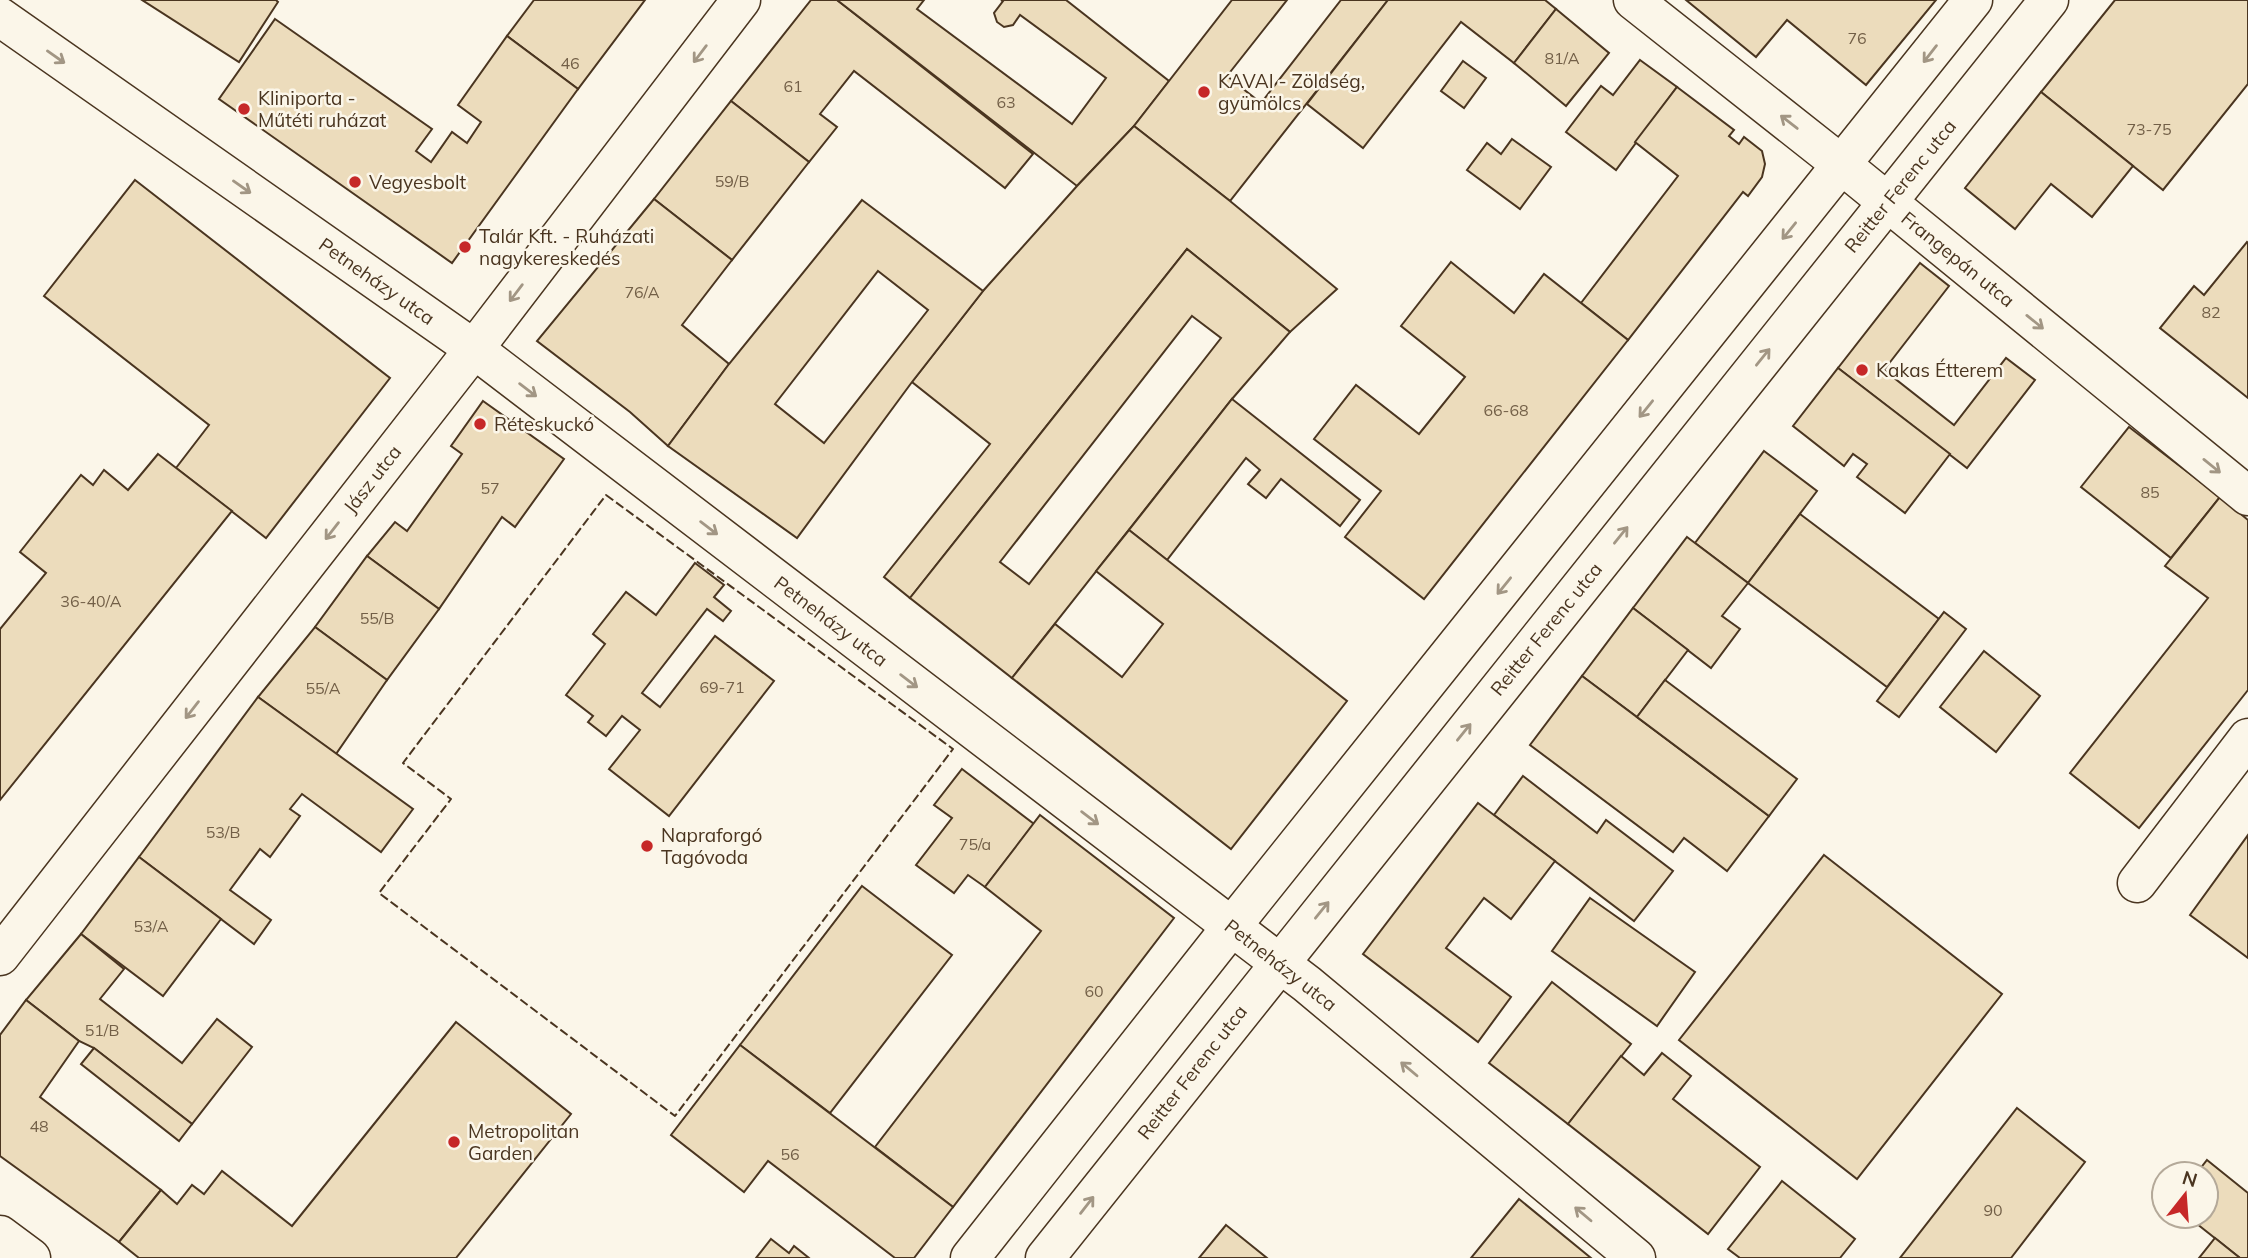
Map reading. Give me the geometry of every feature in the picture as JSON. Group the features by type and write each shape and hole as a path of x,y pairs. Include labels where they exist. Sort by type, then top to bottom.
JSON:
{"street":[{"name":"Jász utca","path":"0,956 474,349 741,0"},
{"name":"Frangepán utca","path":"1633,0 1842,165 2248,496"},
{"path":"971,1258 1231,926 1973,0"},
{"name":"Reitter Ferenc utca","path":"1045,1258 2049,0"},
{"name":"Petneházy utca","path":"0,17 474,349 1279,963 1636,1258"},
{"path":"2137,883 2248,738"},
{"path":"0,1235 31,1258"}],"building":[{"path":"142,0 276,0 278,2 239,62"},
{"path":"534,0 645,0 578,89 507,36"},
{"path":"811,0 837,0 1033,154 1005,188 854,71 820,114 837,127 809,162 731,101"},
{"path":"837,0 924,0 917,9 1072,124 1106,78 1020,15 1013,25 1004,27 997,22 994,13 1003,1 1001,0 1066,0 1169,81 1134,126 1077,186"},
{"name":"KAVAI - Zöldség, gyümölcs","path":"1232,0 1287,0 1227,76 1261,103 1341,0 1388,0 1230,201 1134,126"},
{"path":"1388,0 1545,0 1556,9 1514,63 1461,22 1363,148 1307,104"},
{"path":"1686,0 1936,0 1866,85 1787,20 1756,57"},
{"path":"2115,0 2248,0 2248,84 2163,190 2041,92"},
{"path":"1556,9 1609,53 1566,106 1514,63"},
{"path":"275,19 432,129 416,151 431,162 452,132 467,143 481,122 458,105 507,36 578,89 452,263 219,99"},
{"path":"1640,60 1677,87 1616,170 1566,132 1601,86 1613,95"},
{"path":"1463,61 1486,78 1464,108 1441,91"},
{"path":"1677,87 1734,130 1729,136 1739,144 1744,137 1762,151 1765,164 1762,177 1748,196 1743,192 1628,340 1581,303 1678,176 1635,142"},
{"path":"2041,92 2133,166 2092,217 2051,184 2015,229 1965,188"},
{"path":"731,101 809,162 732,260 654,199"},
{"path":"1134,126 1337,289 1290,332 1187,249 910,598 884,577 990,444 912,382 983,291"},
{"path":"1512,139 1551,167 1520,209 1467,170 1487,143 1501,154"},
{"path":"135,180 390,378 266,538 176,468 209,425 44,296"},
{"path":"654,199 732,260 682,325 729,364 668,446 630,412 537,341"},
{"path":"862,200 983,291 797,538 668,446 729,364","holes":["878,271 928,310 824,443 775,404"]},
{"path":"2247,242 2248,398 2160,328 2194,286 2204,295"},
{"path":"1187,249 1290,332 1232,399 1012,678 910,598","holes":["1192,316 1221,338 1029,584 1000,562"]},
{"path":"1451,262 1514,313 1544,274 1628,340 1424,599 1345,537 1381,491 1314,439 1356,385 1419,434 1465,377 1401,326"},
{"path":"1920,263 1949,286 1884,370 1954,425 2006,358 2035,380 1967,468 1838,368"},
{"path":"1838,368 1950,454 1905,513 1857,477 1867,464 1853,454 1844,466 1793,426"},
{"path":"1232,399 1360,500 1340,526 1281,479 1266,498 1248,484 1260,470 1246,458 1167,560 1129,530"},
{"path":"483,401 564,459 515,527 502,517 439,609 367,556 395,522 407,531 462,454 451,446"},
{"path":"2129,427 2220,497 2171,558 2081,487"},
{"path":"1764,451 1817,491 1748,583 1695,543"},
{"path":"158,454 232,511 0,800 0,629 46,573 20,552 81,475 93,485 104,470 128,490"},
{"path":"2220,497 2248,520 2248,690 2139,828 2070,773 2208,598 2165,566"},
{"path":"1800,514 1939,619 1887,687 1748,583"},
{"path":"1129,530 1347,701 1231,849 1012,678 1055,624 1122,677 1163,624 1096,571"},
{"path":"1687,537 1748,583 1722,616 1740,629 1711,668 1633,608"},
{"path":"367,556 439,609 387,680 315,627"},
{"name":"Napraforgó Tagóvoda","path":"695,563 724,585 714,597 731,611 723,621 707,609 642,693 660,707 715,636 774,681 669,816 609,769 640,730 622,716 606,736 588,722 593,716 566,695 605,644 593,634 626,592 656,615"},
{"path":"1633,608 1688,650 1637,717 1582,676"},
{"path":"1944,612 1966,629 1899,717 1877,701"},
{"path":"315,627 387,680 336,754 258,697"},
{"path":"1984,651 2040,696 1996,752 1940,707"},
{"path":"1582,676 1769,816 1727,871 1684,838 1673,852 1530,745"},
{"path":"1665,680 1797,779 1769,816 1637,717"},
{"path":"258,697 413,809 381,852 302,794 290,809 300,816 270,857 260,849 230,890 271,920 254,944 139,857"},
{"path":"962,769 1034,824 985,887 968,875 954,893 916,865 952,818 934,805"},
{"path":"1523,776 1597,833 1606,820 1673,871 1634,921 1494,815"},
{"path":"1478,803 1555,861 1511,919 1484,898 1446,948 1511,997 1478,1042 1363,954"},
{"path":"1040,815 1174,918 953,1207 875,1147 1041,931 985,887"},
{"path":"2248,835 2248,958 2190,915"},
{"path":"1824,855 2002,994 1857,1179 1679,1040"},
{"path":"139,857 221,919 163,996 81,934"},
{"path":"862,886 952,955 830,1113 740,1045"},
{"path":"1590,898 1695,972 1657,1026 1552,951"},
{"path":"81,934 124,969 100,999 182,1063 217,1019 252,1047 192,1124 94,1048 79,1041 26,1000"},
{"path":"1552,982 1631,1044 1568,1124 1489,1063"},
{"path":"26,1000 79,1041 40,1097 161,1190 119,1242 0,1156 0,1035"},
{"name":"Metropolitan Garden","path":"456,1022 571,1114 456,1258 139,1258 119,1242 161,1190 177,1204 192,1185 204,1194 222,1171 292,1226"},
{"path":"740,1045 953,1207 914,1258 895,1258 768,1161 744,1192 671,1135"},
{"path":"94,1048 192,1124 179,1141 81,1064"},
{"path":"1662,1053 1691,1076 1673,1099 1760,1167 1708,1234 1568,1124 1621,1056 1644,1075"},
{"path":"2017,1108 2085,1162 2011,1258 1900,1258"},
{"path":"2220,1170 2248,1193 2248,1258 2240,1258 2205,1230 2220,1230"},
{"path":"1782,1181 1855,1239 1840,1258 1740,1258 1728,1249"},
{"path":"1519,1199 1591,1258 1471,1258"},
{"path":"1226,1225 1267,1258 1199,1258"},
{"path":"2215,1238 2240,1258 2199,1258"},
{"path":"771,1239 789,1253 794,1246 809,1258 756,1258"}],"fence":[{"path":"606,495 953,749 675,1116 379,893 451,799 403,763 606,495"}],"place":[{"name":"KAVAI - Zöldség, gyümölcs","path":"1204,92"},
{"name":"Kliniporta - Műtéti ruházat","path":"244,109"},
{"name":"Vegyesbolt","path":"355,182"},
{"name":"Talár Kft. - Ruházati nagykereskedés","path":"465,247"},
{"name":"Kakas Étterem","path":"1862,370"},
{"name":"Réteskuckó","path":"480,424"},
{"name":"Napraforgó Tagóvoda","path":"647,846"},
{"name":"Metropolitan Garden","path":"454,1142"}]}
